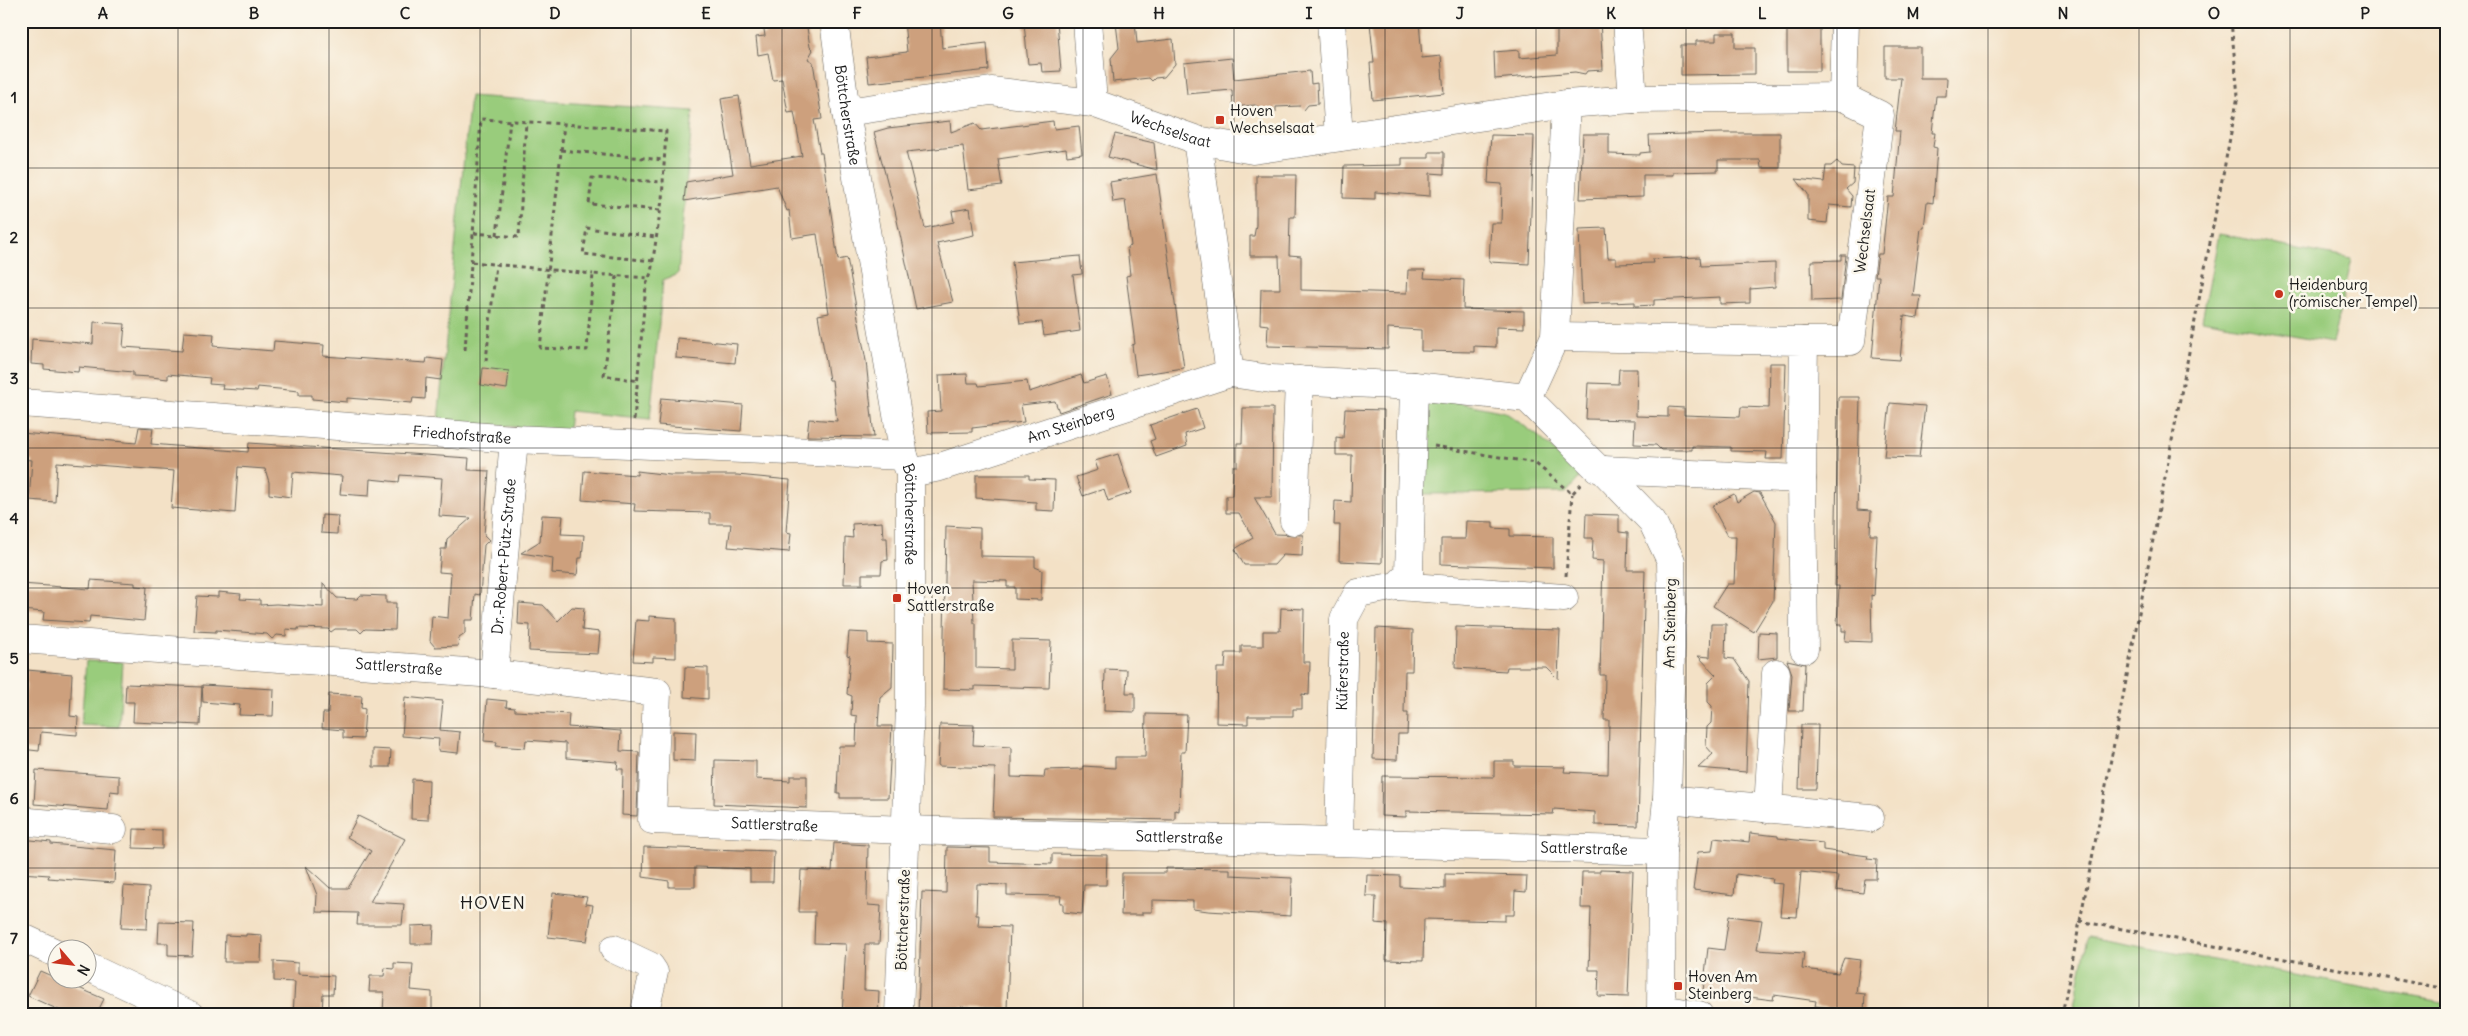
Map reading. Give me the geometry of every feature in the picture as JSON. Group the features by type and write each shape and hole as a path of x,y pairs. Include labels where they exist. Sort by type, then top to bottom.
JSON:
{"street":[{"name":"Böttcherstraße","path":"834,21 846,112 907,464 910,706 899,1015"},
{"path":"1087,21 1093,103"},
{"path":"1331,21 1339,137"},
{"path":"1627,21 1633,100"},
{"path":"1843,97 1845,21"},
{"name":"Wechselsaat","path":"846,112 991,91 1093,103 1197,140 1253,150 1566,104 1633,100 1843,97 1880,115 1851,341 1555,337"},
{"path":"1527,398 1555,337 1566,104"},
{"path":"1197,140 1230,373"},
{"path":"1804,341 1802,479 1804,649"},
{"name":"Am Steinberg","path":"907,464 940,467 1230,373 1300,380 1414,386 1527,398 1652,522 1671,561 1672,611 1667,799 1662,851 1661,1012 1699,1015"},
{"path":"1294,521 1300,380"},
{"path":"1397,586 1409,574 1414,386"},
{"name":"Friedhofstraße","path":"21,402 514,440 632,444 907,464"},
{"name":"Dr.-Robert-Pütz-Straße","path":"494,674 514,440"},
{"path":"1600,469 1802,479"},
{"name":"Küferstraße","path":"1339,841 1344,619 1358,593 1397,586 1564,598"},
{"name":"Sattlerstraße","path":"21,638 494,674 658,692 652,820 906,830 1662,851"},
{"path":"1768,809 1776,673"},
{"path":"1667,799 1870,818"},
{"path":"21,818 29,822 113,829"},
{"path":"21,937 48,949"},
{"path":"614,950 650,966 654,972 644,1015"},
{"path":"98,973 190,1015"}],"path":[{"path":"2062,1015 2238,96 2231,21"},
{"path":"465,350 481,119 666,131 660,210 653,261 646,285 632,444"},
{"path":"497,235 510,121"},
{"path":"474,233 519,237 526,122"},
{"path":"564,124 540,348 587,350 593,274"},
{"path":"561,150 664,160"},
{"path":"660,210 589,204 592,178 663,182"},
{"path":"653,261 583,254 587,228 656,237"},
{"path":"472,262 649,278"},
{"path":"486,361 496,264"},
{"path":"617,276 604,376 638,381"},
{"path":"1442,446 1535,462 1572,494"},
{"path":"1564,598 1572,494 1600,469"},
{"path":"2079,921 2447,989"}],"green space":[{"path":"470,96 693,111 678,274 663,280 650,419 570,411 568,431 438,421"},
{"path":"2219,234 2352,259 2332,343 2202,320"},
{"path":"1443,399 1505,412 1538,436 1581,476 1566,493 1422,494 1422,408"},
{"path":"86,661 123,662 119,727 81,725"},
{"path":"2088,937 2447,1003 2447,1015 2072,1015"}],"building":[{"path":"773,21 806,21 810,47 813,50 808,59 813,62 822,119 814,120 820,153 822,153 838,260 847,258 866,361 874,437 807,436 809,419 837,421 832,380 829,380 818,315 829,313 817,234 792,238 789,210 787,211 777,186 684,201 686,182 733,174 721,99 739,96 750,164 802,156 794,112 788,113 782,79 773,80 768,53 758,55 756,37 765,36 763,23"},
{"path":"904,21 940,21 942,48 987,43 989,70 869,83 866,57 907,52"},
{"path":"1057,21 1061,71 1042,72 1041,63 1028,64 1024,23"},
{"path":"1135,21 1137,43 1173,39 1175,64 1164,77 1155,78 1152,81 1149,78 1113,82 1111,58 1119,48 1116,23"},
{"path":"1419,21 1422,58 1441,56 1444,93 1373,100 1370,63 1374,63 1370,23"},
{"path":"1557,21 1600,21 1603,70 1587,71 1585,74 1575,72 1495,79 1494,52 1519,50 1519,58 1557,55"},
{"path":"1791,21 1818,21 1818,24 1820,24 1820,71 1787,71 1787,24 1791,24"},
{"path":"1716,33 1735,33 1735,48 1755,48 1755,74 1681,75 1681,45 1696,45 1696,41 1716,41"},
{"path":"1885,47 1920,47 1920,78 1947,78 1946,96 1936,96 1932,133 1935,133 1933,147 1937,148 1933,203 1927,202 1924,228 1921,228 1913,296 1921,296 1918,318 1904,316 1900,360 1872,358 1879,276 1875,276 1878,254 1882,254 1888,197 1894,197 1900,131 1895,131 1901,78 1885,78"},
{"path":"1232,58 1234,79 1310,71 1311,84 1317,83 1318,104 1308,105 1304,110 1300,106 1276,107 1276,112 1266,113 1255,105 1233,107 1232,90 1187,94 1184,63"},
{"path":"950,121 951,132 975,123 981,130 1053,121 1054,129 1079,126 1082,154 1067,156 1066,149 998,159 1002,186 968,190 963,146 906,152 925,228 954,222 952,211 970,208 974,235 937,243 953,302 916,309 895,211 874,132 888,128"},
{"path":"1780,133 1780,168 1761,168 1760,160 1718,160 1718,171 1673,172 1673,175 1643,175 1643,197 1580,199 1583,134 1609,134 1609,154 1640,155 1640,153 1650,152 1649,135"},
{"path":"1115,134 1154,143 1157,170 1108,157"},
{"path":"1491,135 1534,136 1529,264 1489,262 1491,223 1501,223 1502,184 1488,183"},
{"path":"1429,152 1444,152 1444,174 1430,173 1430,196 1375,192 1375,199 1343,198 1344,166 1402,165 1402,158 1429,158"},
{"path":"1837,161 1842,167 1854,168 1853,183 1846,189 1852,196 1851,207 1829,205 1827,223 1808,221 1808,194 1796,179 1824,182 1826,166 1831,166"},
{"path":"1157,174 1184,368 1136,375 1132,345 1135,344 1126,276 1130,275 1127,247 1131,246 1125,200 1113,202 1110,182"},
{"path":"1256,175 1296,175 1295,217 1290,217 1289,255 1301,256 1301,290 1407,293 1408,270 1425,270 1424,278 1464,280 1463,309 1524,311 1524,328 1496,327 1496,347 1474,346 1474,352 1421,351 1421,330 1388,328 1388,349 1267,346 1268,325 1260,324 1261,289 1280,289 1279,256 1250,256 1250,236 1254,236 1256,225"},
{"path":"1606,228 1608,258 1616,258 1616,264 1653,263 1652,259 1700,257 1701,266 1775,263 1775,287 1750,289 1750,303 1720,304 1720,297 1654,300 1654,305 1635,306 1635,302 1582,304 1579,229"},
{"path":"1841,255 1846,255 1841,300 1812,301 1811,261 1841,260"},
{"path":"1080,256 1082,274 1073,275 1080,331 1044,336 1042,322 1020,324 1012,262"},
{"path":"94,322 125,324 123,347 182,351 184,332 214,334 213,346 273,351 274,341 324,345 323,356 426,363 427,358 443,360 441,380 426,378 425,399 413,398 412,403 347,398 347,402 312,399 312,395 299,395 299,391 258,387 257,391 222,389 223,385 209,384 210,378 168,374 168,379 133,376 133,372 79,367 78,372 44,369 44,365 31,364 32,339 93,344"},
{"path":"677,338 737,344 735,363 676,358"},
{"path":"1770,363 1786,363 1783,459 1766,459 1767,452 1731,451 1731,447 1692,446 1692,450 1661,450 1656,445 1634,444 1635,420 1586,419 1588,383 1618,384 1619,369 1637,369 1636,416 1668,417 1668,407 1684,408 1684,415 1740,417 1741,407 1769,408"},
{"path":"483,368 509,371 507,389 481,385"},
{"path":"967,374 968,383 978,383 979,386 1027,381 1029,392 1081,375 1084,383 1107,376 1112,394 1059,412 1055,401 1021,405 1024,422 972,428 972,432 928,433 927,412 941,411 939,375"},
{"path":"1838,397 1860,397 1857,510 1871,511 1870,535 1877,535 1874,596 1871,595 1872,642 1845,641 1846,631 1842,631 1842,624 1837,624 1839,586 1835,586"},
{"path":"661,398 743,405 741,431 658,425"},
{"path":"1890,403 1925,406 1919,458 1884,457"},
{"path":"1243,408 1273,408 1272,497 1254,497 1275,534 1303,535 1302,556 1283,555 1274,565 1244,565 1235,549 1253,538 1239,513 1226,513 1226,496 1232,496 1233,466 1237,466 1237,443 1242,443"},
{"path":"1197,409 1203,428 1185,434 1187,446 1156,457 1150,441 1155,439 1150,425"},
{"path":"1345,409 1384,410 1382,563 1339,561 1340,525 1334,525 1335,501 1351,502 1352,455 1336,455 1336,437 1343,438"},
{"path":"139,427 153,428 151,444 248,452 249,443 469,458 468,470 489,471 484,535 489,540 484,545 480,595 475,594 473,620 465,620 465,634 459,638 458,646 435,647 430,641 432,616 448,618 451,573 439,572 441,549 446,549 447,539 471,518 439,516 442,478 400,475 399,482 370,479 369,496 340,494 342,476 293,472 291,497 269,494 269,482 265,469 238,467 235,513 171,508 174,471 57,462 55,502 29,500 32,460 21,459 21,433 136,443"},
{"path":"1118,454 1131,493 1108,501 1104,489 1083,496 1076,477 1098,470 1095,461"},
{"path":"584,471 637,475 637,471 670,475 737,475 790,480 786,532 791,533 789,552 728,547 731,524 710,524 710,513 634,511 635,504 582,500"},
{"path":"976,475 1029,475 1029,479 1055,480 1054,511 1036,510 1036,502 976,498"},
{"path":"1754,492 1760,493 1776,522 1773,601 1754,632 1713,606 1727,584 1734,584 1736,536 1728,536 1712,506 1734,494 1737,502"},
{"path":"1586,514 1619,515 1619,532 1628,533 1627,570 1645,570 1638,826 1595,825 1595,812 1554,809 1553,814 1406,811 1406,817 1381,816 1382,776 1494,777 1494,761 1514,761 1514,766 1565,767 1564,772 1608,774 1609,720 1604,720 1605,675 1600,675 1603,561 1592,560 1593,538 1585,538"},
{"path":"322,515 338,516 337,534 321,533"},
{"path":"542,515 563,516 561,534 584,535 582,558 579,558 577,575 552,573 553,558 521,553 540,541"},
{"path":"1466,521 1493,522 1493,528 1510,529 1510,536 1553,537 1553,568 1441,564 1441,539 1465,539"},
{"path":"882,522 883,538 887,538 888,560 882,561 881,574 862,574 862,584 844,584 845,537 853,538 852,524"},
{"path":"946,526 980,528 980,556 1035,557 1035,567 1042,570 1041,600 1015,599 1015,587 1007,587 1007,581 972,580 974,623 976,623 976,668 1012,669 1012,640 1051,641 1049,688 975,686 975,690 943,689"},
{"path":"91,580 135,583 135,586 147,587 144,621 90,616 89,623 43,620 44,612 21,610 21,584 90,589"},
{"path":"323,583 337,598 357,599 361,595 386,596 386,603 396,603 395,630 365,629 361,633 357,629 335,629 331,632 328,629 298,628 298,630 286,629 286,636 277,635 272,639 267,634 216,630 216,632 194,631 197,596 218,597 218,592 241,594 240,599 260,600 260,605 276,604 323,607"},
{"path":"519,603 543,605 558,621 572,607 584,608 582,630 600,632 598,654 529,651 530,625 518,624"},
{"path":"1281,608 1304,609 1303,662 1310,662 1309,695 1302,694 1302,709 1293,709 1293,716 1248,716 1248,724 1216,723 1217,668 1225,668 1226,653 1241,653 1241,646 1263,646 1263,631 1280,631"},
{"path":"649,616 676,618 676,658 653,657 653,662 633,661 636,620 649,621"},
{"path":"1711,624 1726,624 1725,658 1734,659 1749,681 1746,772 1698,768 1713,754 1706,746 1707,727 1711,723 1712,706 1708,702 1708,683 1716,675 1698,656 1710,657"},
{"path":"1456,627 1560,630 1558,679 1546,667 1507,667 1506,671 1455,668"},
{"path":"1376,628 1413,630 1412,671 1405,671 1404,713 1408,713 1407,734 1398,734 1397,760 1373,759"},
{"path":"849,632 868,633 868,643 893,644 892,687 880,697 878,726 892,726 888,798 840,798 840,793 837,793 839,746 856,746 857,716 851,715 852,696 847,694 850,656 847,655"},
{"path":"1759,632 1777,633 1777,657 1758,659"},
{"path":"1787,660 1805,664 1803,711 1789,711 1792,674"},
{"path":"685,667 708,668 708,699 684,697"},
{"path":"1105,669 1127,670 1126,693 1135,693 1135,712 1104,711"},
{"path":"27,670 72,674 70,716 78,717 77,735 41,732 39,751 21,749 21,713 24,713"},
{"path":"126,684 202,687 200,725 133,722 134,702 125,702"},
{"path":"202,685 274,689 273,716 239,715 240,705 203,702"},
{"path":"329,694 362,696 361,708 365,709 363,739 343,738 343,730 322,728 323,713 328,713"},
{"path":"405,697 443,701 440,730 460,732 458,753 438,751 439,739 402,736"},
{"path":"487,699 507,701 506,707 515,708 515,711 569,714 568,727 621,731 620,751 639,752 637,816 622,815 623,769 617,769 618,762 566,758 566,743 526,740 525,748 496,746 497,742 484,741"},
{"path":"1146,714 1187,715 1185,752 1181,752 1179,811 1175,810 1175,820 993,817 995,768 938,766 940,724 974,725 973,745 1011,747 1011,777 1044,778 1045,770 1083,769 1083,766 1115,768 1115,757 1145,757"},
{"path":"1801,725 1818,725 1816,789 1799,789"},
{"path":"673,731 696,732 695,761 673,760"},
{"path":"373,749 391,750 390,767 373,767"},
{"path":"715,760 756,761 756,779 790,781 790,776 807,776 807,808 714,804"},
{"path":"36,770 119,776 119,792 110,791 108,810 34,804"},
{"path":"412,779 429,780 428,820 411,819"},
{"path":"358,816 405,839 370,902 404,904 402,925 357,925 358,913 316,912 317,895 306,866 330,888 348,888 371,851 347,837"},
{"path":"134,829 162,830 162,849 133,848"},
{"path":"1750,833 1823,843 1823,850 1868,856 1867,859 1877,860 1876,879 1865,879 1863,893 1836,890 1838,876 1801,872 1797,917 1780,916 1783,884 1772,883 1773,879 1736,874 1734,895 1693,890 1698,852 1712,851 1714,838 1749,842"},
{"path":"21,839 51,842 51,844 116,850 114,883 48,878 49,875 21,873"},
{"path":"834,843 868,845 868,905 881,906 879,944 865,944 864,990 879,991 878,1015 842,1015 846,944 814,943 815,912 799,912 801,870 832,871"},
{"path":"644,847 774,851 773,882 750,882 750,869 695,867 695,887 669,887 669,881 643,877"},
{"path":"947,847 990,848 990,862 1052,864 1052,854 1107,855 1106,885 1084,885 1082,914 1063,912 1063,903 1060,903 1061,896 1007,895 1007,885 977,884 976,915 979,915 978,926 1010,927 1007,1009 961,1007 960,1015 918,1015 922,892 946,893"},
{"path":"1166,868 1230,869 1230,875 1292,878 1291,916 1208,911 1193,909 1193,901 1152,900 1152,912 1142,912 1142,915 1121,915 1122,873 1166,873"},
{"path":"1600,870 1633,871 1628,997 1598,996 1599,970 1589,970 1591,908 1581,908 1582,872 1600,872"},
{"path":"1445,874 1527,876 1526,892 1515,891 1514,915 1505,915 1505,921 1424,919 1423,961 1386,960 1387,924 1375,923 1376,896 1366,896 1367,875 1400,876 1400,887 1445,889"},
{"path":"124,886 149,888 147,929 121,928"},
{"path":"553,893 587,897 585,904 593,905 587,941 548,937"},
{"path":"1729,916 1762,920 1757,950 1804,953 1802,969 1838,973 1844,958 1860,960 1856,993 1865,994 1864,1012 1815,1006 1816,1001 1774,995 1773,1000 1703,991 1708,948 1724,950"},
{"path":"159,922 194,923 192,956 168,955 168,943 158,943"},
{"path":"434,925 433,944 411,944 411,926"},
{"path":"246,934 262,935 261,962 224,962 225,935 246,936"},
{"path":"274,961 298,963 298,974 334,976 333,994 323,994 322,1015 293,1015 295,982 274,981"},
{"path":"394,963 413,964 411,990 432,992 432,1015 383,1015 384,992 369,992 370,976 384,976 385,968 394,969"},
{"path":"40,971 48,974 48,988 79,988 104,999 96,1015 70,1015 28,996"}],"place":[{"name":"Hoven Wechselsaat","path":"1220,120"},
{"name":"Heidenburg (römischer Tempel)","path":"2279,294"},
{"name":"Hoven Sattlerstraße","path":"897,598"},
{"name":"Hoven Am Steinberg","path":"1678,986"}],"district":[{"name":"HOVEN","path":"493,903"}]}
